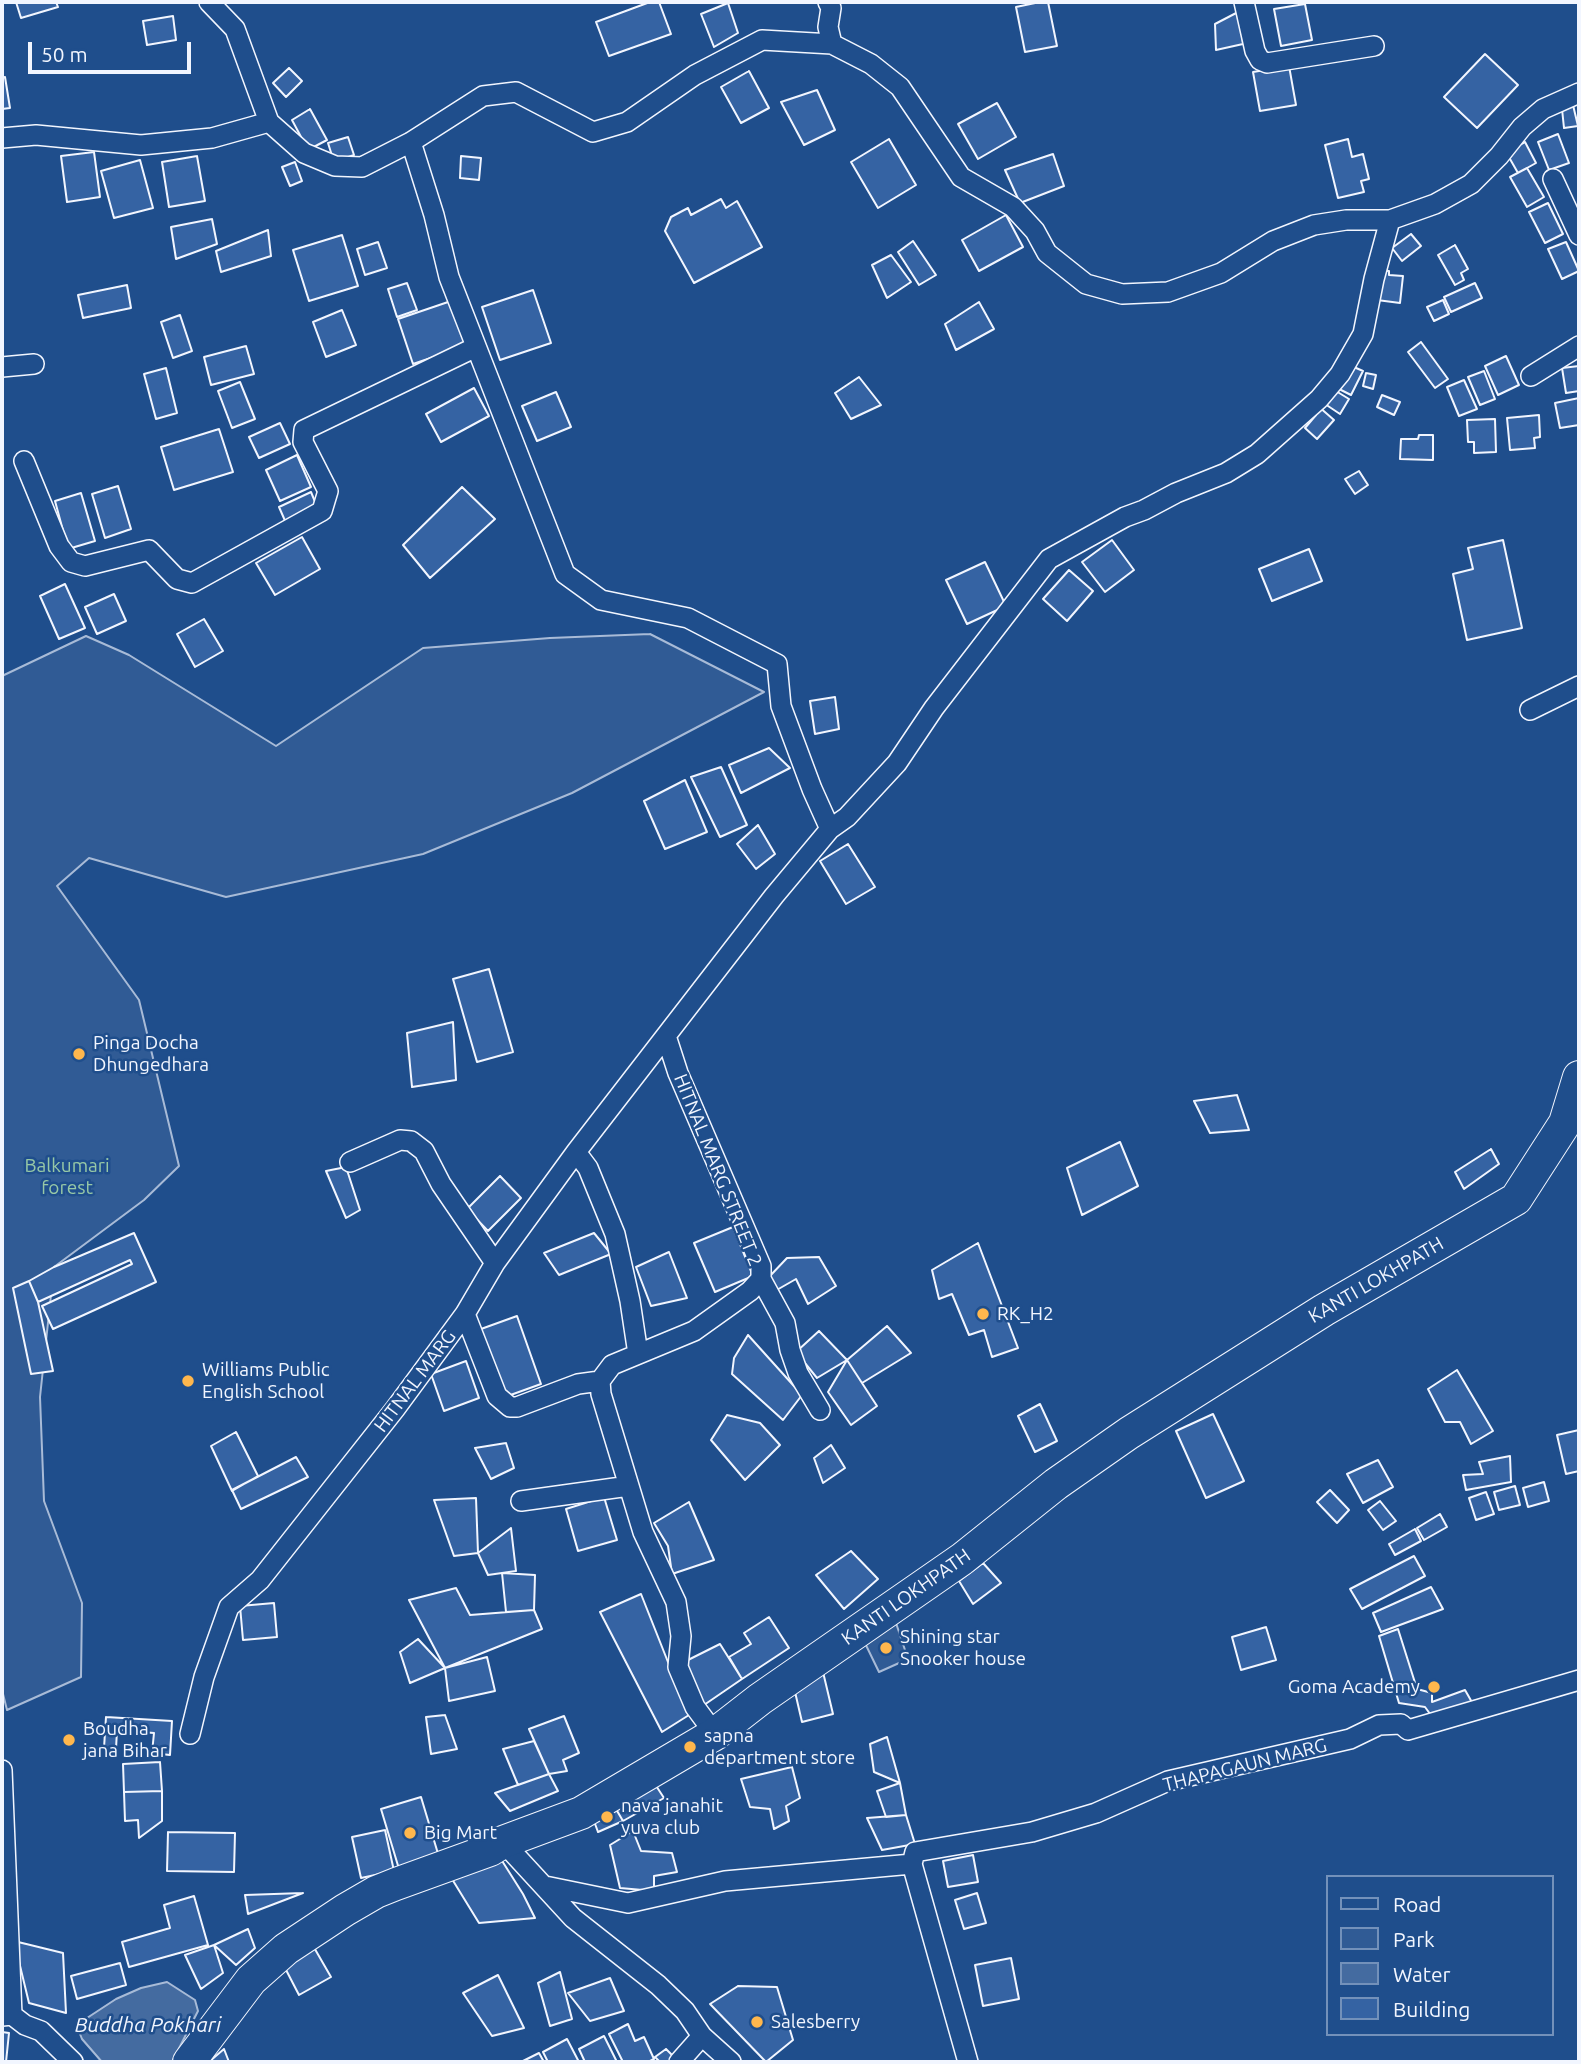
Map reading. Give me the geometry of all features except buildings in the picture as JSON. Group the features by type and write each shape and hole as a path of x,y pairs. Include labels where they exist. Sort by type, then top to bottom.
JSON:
{"main road":[{"name":"KANTI LOKHPATH","path":"189,2062 251,1980 286,1949 376,1892 581,1813 715,1734 760,1699 962,1559 1056,1484 1129,1433 1324,1310 1516,1199 1565,1123 1579,1077"}],"street":[{"path":"209,2 235,29 270,122 304,153 335,166 362,167 411,142 483,96 516,92 593,132 627,122 695,75 762,40 832,44 871,64 900,87 961,177 1013,207 1035,231 1047,253 1086,284 1122,295 1168,292 1221,273 1273,242 1314,225 1346,220 1390,220 1435,204 1471,184 1499,156 1522,127 1543,109 1579,93"},
{"path":"828,2 831,8 828,27 832,44"},
{"path":"1244,2 1255,51 1260,60 1267,63 1374,46"},
{"path":"2,138 36,135 141,145 212,138 270,122"},
{"path":"411,142 434,215 449,276 565,574 601,600 688,618 777,664 781,706 830,829"},
{"path":"1553,180 1579,235"},
{"name":"HITNAL MARG","path":"190,1734 204,1676 229,1606 260,1580 396,1409 465,1314 495,1263 576,1152 774,896 830,829 847,817 897,763 934,708 1049,559 1103,528 1257,454 1319,399 1340,374 1363,334 1390,220"},
{"path":"1531,376 1579,346"},
{"path":"24,461 59,546 71,562 85,566 149,550 177,579 192,583 322,511 328,491 303,442 304,430 475,347"},
{"path":"2,368 34,364"},
{"path":"1530,709 1579,686"},
{"name":"HITNAL MARG STREET 2","path":"600,1381 612,1365 694,1331 750,1291 761,1279 761,1266 678,1073 666,1036"},
{"path":"350,1162 400,1140 411,1141 424,1151 441,1184 495,1263"},
{"path":"576,1152 588,1168 615,1234 631,1301 638,1354"},
{"path":"761,1279 785,1322 798,1373 820,1409"},
{"path":"465,1314 497,1396 510,1407 517,1407 578,1384 600,1381 601,1394 643,1532 676,1602 681,1636 678,1667 695,1707 715,1734"},
{"path":"521,1501 629,1486"},
{"name":"THAPAGAUN MARG","path":"545,1886 628,1903 725,1881 912,1864 915,1852 1032,1832 1096,1813 1168,1781 1350,1739 1379,1725 1401,1724 1408,1730 1579,1680"},
{"path":"2,1770 7,2016 41,2031 73,2062"},
{"path":"503,1842 573,1919 685,2011 722,2060"},
{"path":"912,1864 968,2062"},
{"path":"679,2062 702,2036"}],"green space":[{"name":"Balkumari forest","path":"650,634 764,692 572,793 423,854 226,897 89,858 57,886 139,1000 179,1166 144,1200 54,1267 40,1397 44,1501 82,1603 81,1677 7,1710 2,1690 2,676 86,636 129,655 276,746 423,648 550,638"},
{"name":"Shining star Snooker house","path":"895,1620 908,1659 879,1672 862,1637"}],"water":[{"name":"Buddha Pokhari","path":"167,1982 195,2000 198,2011 172,2062 102,2062 82,2039 78,2029 87,2018 116,1999 141,1988"}],"place":[{"name":"Pinga Docha Dhungedhara","path":"79,1054"},
{"name":"RK_H2","path":"983,1314"},
{"name":"Williams Public English School","path":"188,1381"},
{"name":"Shining star Snooker house","path":"886,1648"},
{"name":"Goma Academy","path":"1434,1687"},
{"name":"Boudha jana Bihar","path":"69,1740"},
{"name":"sapna department store","path":"690,1747"},
{"name":"nava janahit yuva club","path":"607,1817"},
{"name":"Big Mart","path":"410,1833"},
{"name":"Salesberry","path":"757,2022"}]}
